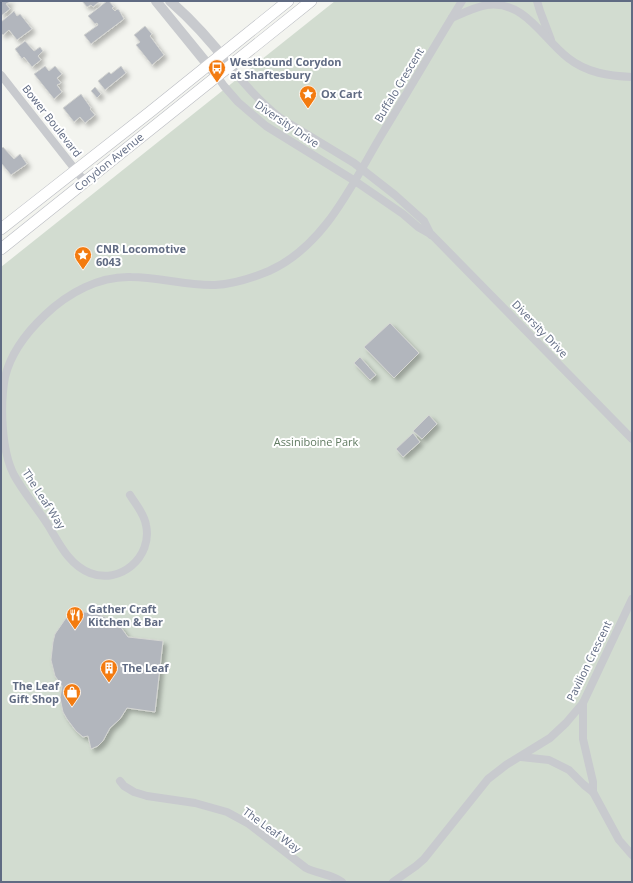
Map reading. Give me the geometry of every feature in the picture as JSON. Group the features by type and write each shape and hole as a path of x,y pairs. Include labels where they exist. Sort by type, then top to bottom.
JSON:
{"main road":[{"name":"Corydon Avenue","path":"1,229 288,1"},
{"name":"Corydon Avenue","path":"1,249 311,1"}],"street":[{"path":"156,1 217,76"},
{"path":"170,1 190,18 205,34 230,66"},
{"name":"Buffalo Crescent","path":"355,181 462,1"},
{"path":"537,1 552,42"},
{"path":"452,18 479,7 488,5 504,6 531,20 547,39 569,59 589,70 603,75 632,77"},
{"name":"Diversity Drive","path":"230,66 258,99 280,118 361,169 424,221 432,235 632,439"},
{"name":"Bower Boulevard","path":"1,75 85,182"},
{"name":"Diversity Drive","path":"217,76 238,102 262,123 355,181 404,214 418,227 432,235"},
{"name":"The Leaf Way","path":"130,495 141,511 147,528 147,536 142,554 132,566 118,574 101,576 82,569 70,560 22,487 11,467 7,454 3,434 2,404 4,382 11,359 24,338 33,326 53,308 78,291 103,281 130,277 215,285 237,282 270,270 285,262 315,236 333,215 355,181"},
{"name":"Pavilion Crescent","path":"393,882 424,859 488,779 506,765 521,757 558,731 573,716 583,703 632,599"},
{"path":"583,703 584,739 593,782 593,792"},
{"path":"521,757 548,760 562,765 569,770 593,792 619,840 632,855"},
{"name":"The Leaf Way","path":"120,781 124,786 134,792 147,796 195,803 227,812 249,824 314,873 331,876 342,882"}],"green space":[{"name":"Assiniboine Park","path":"335,1 632,1 632,882 1,882 1,267"}],"building":[{"path":"1,1 11,1 6,4 10,9 1,16"},
{"path":"82,1 100,1 93,7 91,5 87,7"},
{"path":"109,1 114,7 112,8 115,11 117,9 119,10 124,19 91,44 84,35 98,25 97,23 95,24 88,16"},
{"path":"14,11 17,16 20,14 32,29 17,40 9,30 3,35 1,33 1,22"},
{"path":"145,26 152,34 150,36 164,55 152,65 136,45 140,42 134,35"},
{"path":"25,41 34,51 40,47 43,51 38,56 41,60 32,67 24,57 22,59 15,49"},
{"path":"45,66 49,71 55,66 62,74 57,78 61,83 57,85 62,92 54,99 34,74"},
{"path":"121,66 126,73 105,90 98,81 109,72 111,74"},
{"path":"95,87 101,94 97,98 91,91"},
{"path":"81,94 95,115 85,123 80,117 74,122 63,108"},
{"path":"3,147 14,159 20,154 27,164 11,175 1,163 1,149"},
{"path":"390,323 419,353 394,378 364,347"},
{"path":"360,357 376,375 370,380 354,363"},
{"path":"429,415 437,424 422,439 413,431"},
{"path":"413,433 420,442 403,457 396,449"},
{"name":"The Leaf","path":"78,611 98,614 109,619 120,626 128,637 163,641 155,712 127,708 120,719 110,728 103,741 98,746 91,749 88,736 83,737 76,731 63,712 60,698 62,686 55,676 51,660 55,634 66,618 73,612"}],"place":[{"name":"Westbound Corydon at Shaftesbury","path":"217,83"},
{"name":"Ox Cart","path":"308,109"},
{"name":"CNR Locomotive 6043","path":"83,270"},
{"name":"Gather Craft Kitchen & Bar","path":"75,630"},
{"name":"The Leaf","path":"109,683"},
{"name":"The Leaf Gift Shop","path":"72,707"}]}
